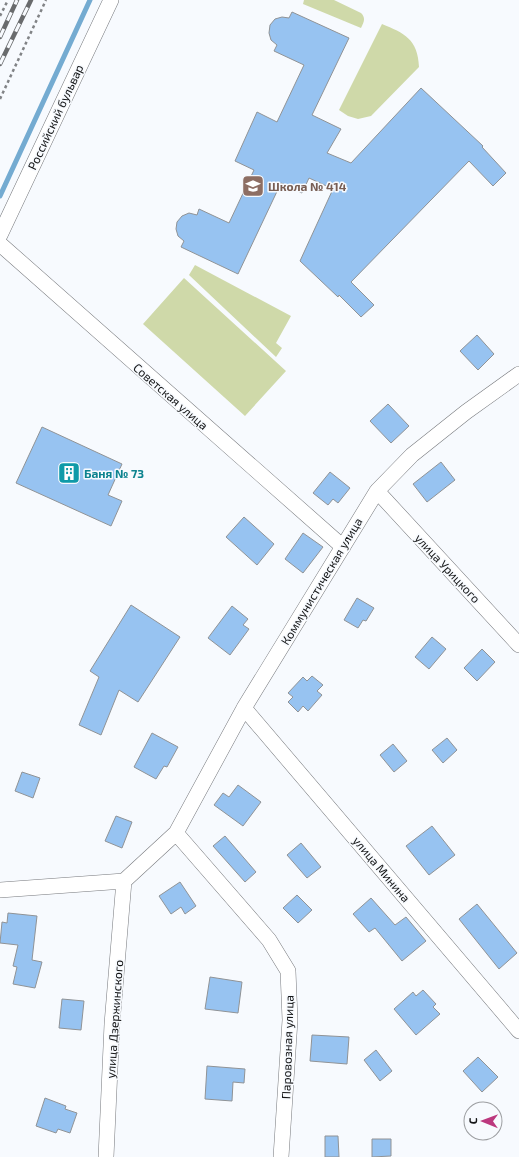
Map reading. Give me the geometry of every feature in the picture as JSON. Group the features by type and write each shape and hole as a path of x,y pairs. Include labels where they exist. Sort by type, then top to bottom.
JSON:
{"street":[{"name":"Российский бульвар","path":"0,235 111,0"},
{"name":"Советская улица","path":"0,244 343,547"},
{"name":"Коммунистическая улица","path":"124,881 176,833 244,708 377,491 412,455 466,412 519,374"},
{"name":"улица Урицкого","path":"377,491 519,645"},
{"name":"улица Минина","path":"244,708 519,1031"},
{"name":"Паровозная улица","path":"176,833 269,940 288,971 290,1020 281,1157"},
{"path":"0,890 124,881"},
{"name":"улица Дзержинского","path":"106,1157 112,1024 124,881"}],"path":[{"path":"0,16 8,0"},
{"path":"0,99 46,0"}],"green space":[{"path":"304,0 334,0 361,13 364,18 363,24 361,28 303,4"},
{"path":"382,24 403,34 413,43 418,57 419,67 371,116 358,119 348,116 339,110"},
{"path":"195,265 291,316 276,343 282,348 276,357 189,275"},
{"path":"184,278 286,371 245,416 143,324"}],"building":[{"path":"292,12 349,38 312,115 341,129 327,153 351,163 421,88 483,146 482,147 506,173 493,186 469,161 351,282 374,305 361,317 339,295 338,297 300,261 333,189 309,178 302,193 281,183 238,274 181,247 184,241 178,236 176,229 177,222 182,216 189,213 197,215 199,209 229,223 254,170 235,161 257,112 277,122 304,65 274,51 277,45 271,40 269,33 270,25 275,19 282,17 289,18"},
{"path":"477,335 494,354 478,370 460,351"},
{"path":"388,404 409,426 391,443 370,421"},
{"name":"Баня № 73","path":"42,427 122,464 108,495 122,501 111,526 16,483"},
{"path":"441,462 455,480 427,502 413,484"},
{"path":"330,472 350,488 338,503 333,499 328,505 313,493"},
{"path":"244,517 274,544 257,565 226,537"},
{"path":"303,533 323,547 303,573 285,559"},
{"path":"357,598 374,608 366,621 363,620 358,628 344,620"},
{"path":"131,605 180,637 138,702 119,690 101,735 79,725 99,677 90,671"},
{"path":"232,606 248,619 243,625 249,629 230,655 208,638"},
{"path":"432,637 446,649 429,669 415,657"},
{"path":"482,649 495,662 477,681 464,668"},
{"path":"312,676 323,685 317,691 322,695 308,711 303,706 298,712 288,702 293,697 288,693 303,677 307,681"},
{"path":"152,733 178,747 167,767 164,766 156,779 134,767"},
{"path":"447,738 457,750 443,763 432,750"},
{"path":"393,744 407,761 394,772 380,755"},
{"path":"22,772 40,778 33,798 15,791"},
{"path":"238,785 261,802 243,826 214,805 223,793 229,797"},
{"path":"116,816 132,822 122,848 105,841"},
{"path":"432,826 455,855 429,875 406,846"},
{"path":"225,836 256,872 245,882 213,846"},
{"path":"301,843 321,867 307,878 287,855"},
{"path":"180,882 196,906 185,914 181,907 171,914 159,896"},
{"path":"297,895 312,910 298,923 283,908"},
{"path":"371,898 395,925 406,917 426,941 402,961 375,928 369,932 353,914"},
{"path":"477,904 517,953 499,969 459,919"},
{"path":"8,913 37,916 32,960 42,962 35,988 13,984 17,967 13,966 18,945 0,943 2,922 7,923"},
{"path":"210,977 242,982 238,1013 205,1009"},
{"path":"423,990 436,1004 433,1007 440,1014 416,1035 394,1009 413,992 416,996"},
{"path":"62,999 84,1001 81,1030 59,1028"},
{"path":"312,1035 349,1037 347,1064 310,1061"},
{"path":"376,1050 392,1071 380,1081 364,1060"},
{"path":"478,1057 498,1077 482,1092 463,1071"},
{"path":"207,1066 245,1069 244,1083 233,1082 232,1101 205,1099"},
{"path":"45,1098 66,1106 65,1109 77,1113 70,1133 58,1129 56,1133 36,1126"},
{"path":"325,1136 338,1136 339,1157 325,1157"},
{"path":"372,1139 391,1139 391,1156 372,1157"}],"waterway":[{"path":"0,196 90,0"}],"railway":[{"path":"0,37 17,0"},
{"path":"0,64 31,0"}],"place":[{"name":"Школа № 414","path":"253,186"},
{"name":"Баня № 73","path":"69,473"}]}
